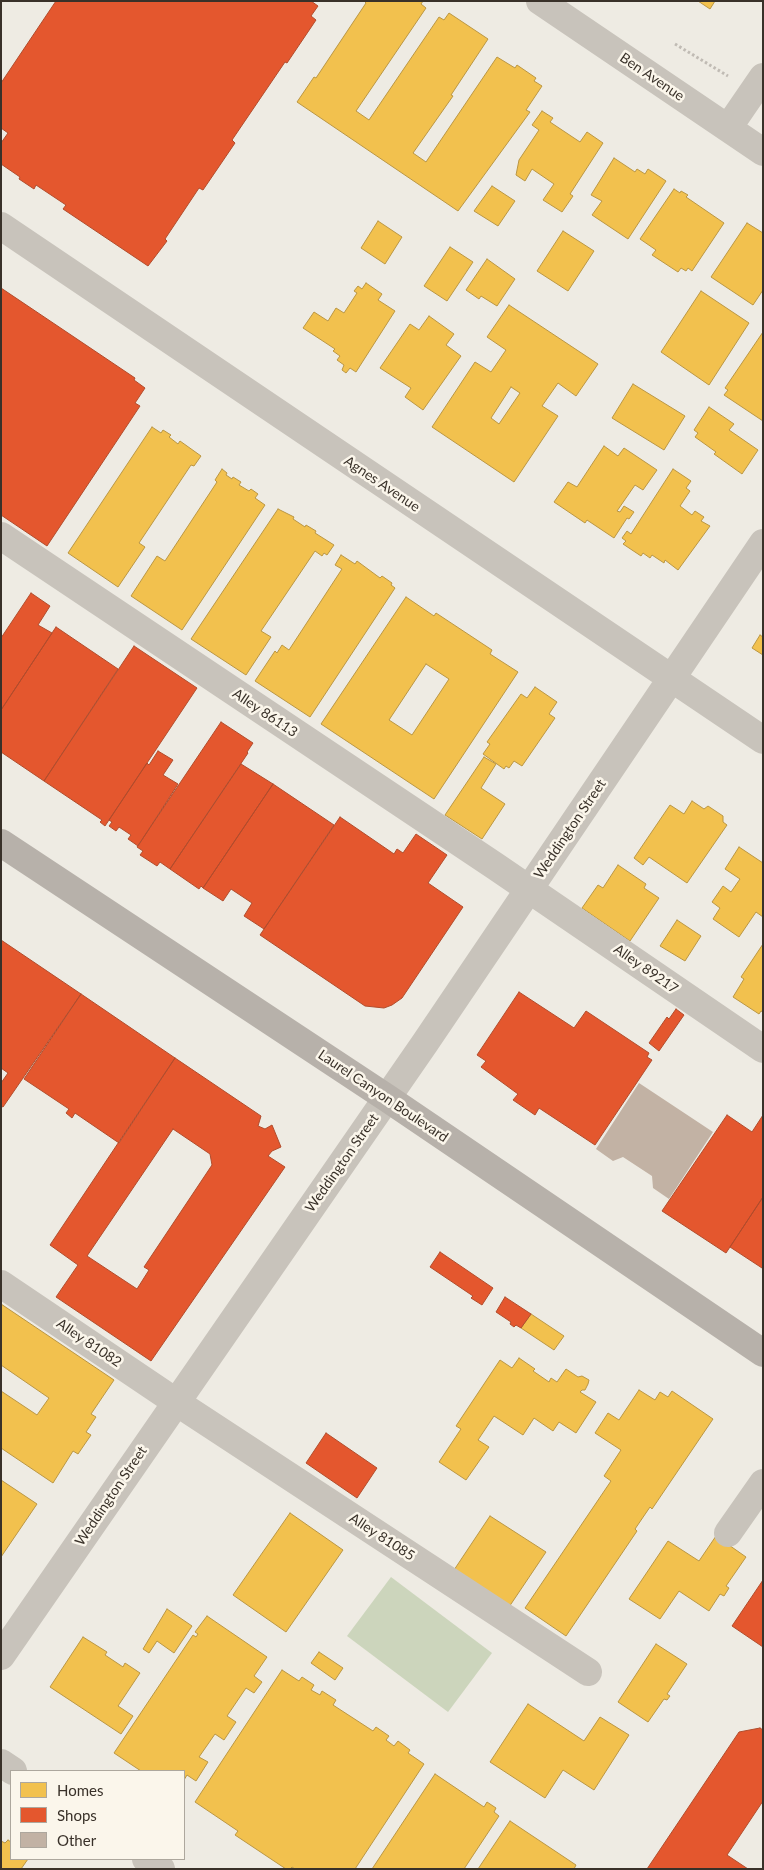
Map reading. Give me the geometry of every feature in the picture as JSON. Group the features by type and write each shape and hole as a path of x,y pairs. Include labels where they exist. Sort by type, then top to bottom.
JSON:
{"main road":[{"name":"Laurel Canyon Boulevard","path":"1,843 387,1098 763,1354"}],"street":[{"name":"Ben Avenue","path":"540,1 763,152"},
{"path":"728,128 756,87"},
{"name":"Agnes Avenue","path":"1,226 671,680 763,740"},
{"name":"Alley 86113","path":"1,536 529,889"},
{"name":"Weddington Street","path":"1,1656 387,1098 763,543"},
{"name":"Alley 89217","path":"529,889 763,1049"},
{"name":"Alley 81082","path":"1,1284 176,1402"},
{"name":"Alley 81085","path":"176,1402 588,1672"},
{"path":"728,1533 763,1483"},
{"path":"1,1763 12,1770"},
{"path":"148,1860 161,1869"}],"path":[{"path":"675,44 735,81 756,87"}],"green space":[{"path":"391,1577 492,1653 448,1712 347,1636"}],"building: Homes":[{"path":"364,1 423,1 421,4 426,8 356,111 369,120 439,17 444,20 449,13 488,39 451,95 453,96 413,153 426,162 497,57 515,68 517,65 536,78 534,81 542,86 526,110 530,112 458,211 297,102 314,77 316,78 366,3"},
{"path":"698,1 715,1 710,9"},
{"path":"542,111 553,118 550,122 580,142 587,132 603,143 570,194 573,196 562,212 543,200 554,184 532,169 525,181 516,175 519,160 539,130 532,125"},
{"path":"614,158 635,172 637,169 645,174 648,169 666,181 628,239 592,215 602,201 591,195"},
{"path":"492,186 515,201 498,226 474,211"},
{"path":"674,189 688,195 686,197 724,223 692,271 688,268 686,271 681,268 678,272 652,255 656,250 640,239"},
{"path":"378,221 402,237 385,264 361,248"},
{"path":"747,223 763,233 763,290 753,305 711,277"},
{"path":"563,231 594,251 568,291 537,271"},
{"path":"450,247 473,262 447,301 424,286"},
{"path":"487,259 515,279 497,306 481,296 479,299 466,290"},
{"path":"366,283 382,294 378,300 395,311 356,372 350,368 346,373 342,370 344,365 337,360 340,356 333,351 335,349 303,328 314,312 328,321 336,308 344,313 357,293 354,291 358,286 362,289"},
{"path":"701,291 749,323 709,385 661,352"},
{"path":"509,305 598,364 576,396 558,383 542,406 558,416 514,482 432,427 475,362 491,372 506,350 487,337","holes":["511,387 520,393 499,424 491,418"]},
{"path":"429,316 454,334 446,345 461,356 423,410 405,397 411,388 380,368 410,324 419,330"},
{"path":"763,332 763,421 724,395 728,390 725,388"},
{"path":"633,384 685,416 664,450 612,418"},
{"path":"709,407 734,424 729,430 758,450 742,474 714,454 716,452 695,437 698,433 694,430"},
{"path":"152,427 161,433 163,430 171,435 169,437 178,444 180,441 201,456 194,466 191,465 139,543 145,547 118,587 68,553"},
{"path":"604,446 618,456 624,448 657,470 643,490 635,485 617,511 620,512 624,506 634,512 629,519 627,518 614,538 587,520 585,523 554,502 568,482 577,487"},
{"path":"222,469 227,473 226,475 241,482 239,485 249,491 251,489 258,494 255,498 265,505 182,630 131,596 157,556 165,561 217,482 215,480"},
{"path":"673,469 691,481 686,488 690,491 680,506 692,515 695,511 704,517 701,521 710,526 678,570 665,560 664,563 652,555 650,558 643,553 641,556 623,544 626,541 622,538 627,531 631,534"},
{"path":"278,509 294,517 293,519 305,527 306,525 316,531 315,533 334,545 327,555 324,553 322,556 315,551 261,631 271,637 246,675 191,639"},
{"path":"341,555 355,564 357,561 380,578 382,576 392,583 391,585 395,588 310,717 255,681 275,651 277,653 282,645 289,650 342,569 335,565"},
{"path":"406,597 434,616 436,613 492,650 490,654 518,672 434,799 321,724","holes":["426,664 449,679 412,735 389,720"]},
{"path":"760,635 763,637 763,655 752,648"},
{"path":"535,687 557,702 549,714 555,718 522,766 514,761 509,768 506,766 504,769 483,754 490,744 487,742 521,694 527,698"},
{"path":"484,757 496,764 481,788 505,804 482,839 445,815"},
{"path":"692,801 704,809 708,806 723,816 723,822 727,825 687,883 649,857 643,865 634,858 670,805 684,814"},
{"path":"739,847 763,863 763,917 756,912 739,937 713,919 720,908 712,902 723,886 731,892 740,879 725,869"},
{"path":"618,865 646,884 644,888 659,898 630,941 582,908 598,885 603,888"},
{"path":"677,920 701,936 685,961 660,946"},
{"path":"763,944 763,1012 761,1011 759,1014 733,997 744,979 741,977"},
{"path":"1,1304 114,1380 91,1414 96,1417 86,1432 91,1435 78,1454 73,1451 53,1483 1,1448 1,1391 37,1415 49,1398 1,1365"},
{"path":"531,1314 564,1336 554,1350 521,1328"},
{"path":"519,1358 549,1382 551,1378 557,1382 566,1369 578,1377 582,1376 589,1380 585,1390 580,1392 596,1402 576,1433 559,1422 553,1431 534,1418 523,1435 494,1416 478,1440 489,1447 466,1480 439,1462 461,1429 456,1426 500,1360 512,1368"},
{"path":"639,1390 655,1400 660,1392 668,1397 672,1391 713,1419 652,1509 650,1507 635,1529 637,1531 566,1636 525,1608 611,1481 604,1476 621,1450 595,1433 608,1413 619,1420"},
{"path":"1,1480 37,1504 1,1557"},
{"path":"290,1513 343,1550 286,1632 233,1595"},
{"path":"490,1516 546,1552 509,1607 454,1570"},
{"path":"716,1536 746,1557 726,1586 729,1588 724,1596 720,1594 709,1611 679,1591 660,1619 629,1599 668,1541 699,1561"},
{"path":"167,1609 192,1626 174,1653 157,1641 149,1653 143,1649"},
{"path":"207,1616 267,1657 254,1676 262,1682 254,1693 246,1688 227,1716 236,1722 224,1740 215,1734 199,1757 208,1762 196,1781 187,1775 185,1778 185,1770 140,1770 114,1753 193,1635 196,1637 198,1634 195,1632"},
{"path":"83,1637 107,1652 105,1655 123,1667 125,1663 140,1673 118,1706 133,1716 121,1734 50,1687"},
{"path":"656,1644 687,1664 667,1694 670,1696 667,1700 664,1699 648,1722 618,1702"},
{"path":"319,1652 343,1668 335,1680 311,1663"},
{"path":"282,1670 299,1681 302,1677 314,1685 311,1690 320,1695 322,1691 336,1700 333,1705 373,1731 376,1727 389,1736 386,1740 394,1746 398,1741 410,1750 408,1753 424,1764 355,1869 295,1869 292,1867 286,1869 235,1835 238,1831 195,1802"},
{"path":"528,1704 584,1741 600,1717 629,1735 594,1790 563,1770 545,1798 490,1762"},
{"path":"435,1774 484,1807 487,1802 496,1808 494,1812 499,1816 464,1869 372,1869"},
{"path":"510,1821 576,1865 574,1869 478,1869"},
{"path":"8,1840 10,1841 10,1860 27,1860 21,1869 1,1869 1,1841 5,1843"}],"building: Shops":[{"path":"56,1 311,1 318,6 311,16 316,20 232,140 235,143 203,190 199,188 165,239 167,241 148,266 63,209 66,205 36,185 34,189 1,164 1,143 8,133 1,128 1,83"},
{"path":"1,288 135,378 134,380 145,388 135,403 140,406 47,546 1,515"},
{"path":"31,593 50,606 38,625 52,633 1,710 1,638"},
{"path":"56,627 118,669 44,781 1,752 1,710"},
{"path":"134,646 197,688 105,826 100,822 102,820 44,781"},
{"path":"221,722 253,743 170,869 160,862 157,866 140,855 143,851 137,847"},
{"path":"158,751 173,760 163,775 178,784 138,846 128,839 131,835 119,827 116,831 109,826 112,822 109,820 147,763 149,765"},
{"path":"241,764 273,784 203,888 201,886 199,889 170,869"},
{"path":"273,784 334,825 264,929 244,916 252,903 231,889 223,901 203,888"},
{"path":"340,817 394,854 397,849 403,853 416,834 447,855 428,883 463,907 402,998 384,1008 365,1006 260,935"},
{"path":"1,940 81,994 3,1107 1,1106 1,1083 8,1073 1,1068"},
{"path":"519,992 574,1028 586,1011 649,1053 647,1057 652,1060 595,1145 539,1108 535,1115 513,1100 518,1094 481,1067 486,1061 477,1055"},
{"path":"81,994 175,1058 119,1143 75,1113 72,1118 66,1113 69,1109 24,1079"},
{"path":"676,1009 684,1015 659,1051 649,1043 667,1017 669,1019"},
{"path":"175,1058 261,1116 258,1126 265,1129 272,1125 281,1147 272,1151 268,1156 285,1167 151,1361 56,1297 78,1265 50,1245","holes":["173,1129 210,1154 212,1165 144,1267 149,1270 137,1289 87,1256"]},
{"path":"727,1115 752,1132 763,1115 763,1197 726,1253 662,1211"},
{"path":"763,1197 763,1267 762,1268 730,1247"},
{"path":"440,1252 493,1288 482,1305 471,1298 473,1296 430,1267"},
{"path":"505,1297 531,1314 521,1328 516,1325 514,1327 510,1324 511,1322 496,1312"},
{"path":"326,1433 377,1468 357,1498 306,1463"},
{"path":"763,1580 763,1647 732,1626"},
{"path":"760,1728 763,1730 763,1801 727,1855 748,1869 647,1869 739,1732"}],"building: Other":[{"path":"639,1083 713,1132 669,1199 653,1188 652,1176 623,1157 613,1161 596,1149"}]}
